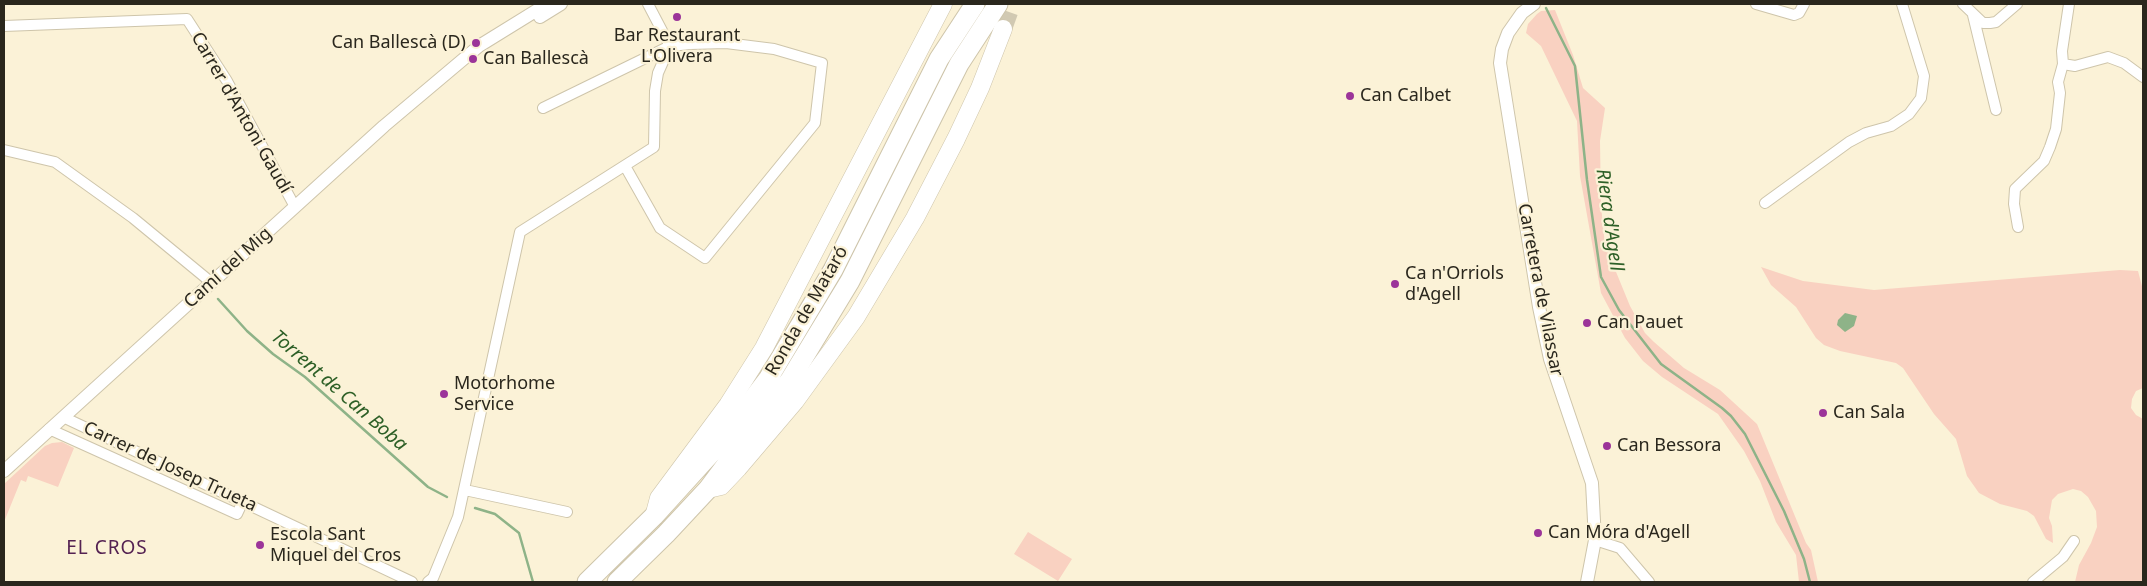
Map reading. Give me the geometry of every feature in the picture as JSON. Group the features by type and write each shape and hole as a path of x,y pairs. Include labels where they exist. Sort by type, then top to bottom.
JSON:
{"highway":[{"path":"910,68 910,58 933,4"},
{"path":"654,516 659,498 723,412 764,348 943,4"},
{"name":"Ronda de Mataró","path":"587,582 654,516 713,451 768,379 833,270 939,59 975,4"},
{"name":"Ronda de Mataró","path":"617,582 708,489 752,434 790,380 816,340 850,281 959,64 998,4"},
{"path":"708,489 721,486 738,468 795,401 856,317 915,218 951,148 980,88 1003,29"}],"street":[{"name":"Camí del Mig","path":"4,471 384,126 485,42 547,4"},
{"name":"Camí del Mig","path":"454,68 561,4"},
{"path":"648,4 670,46"},
{"name":"Carretera de Vilassar","path":"1534,4 1522,13 1508,32 1502,49 1500,63 1539,307 1550,359 1592,483 1595,540 1588,582"},
{"path":"1756,4 1794,15 1799,13 1804,4"},
{"path":"1765,203 1849,142 1866,133 1891,126 1910,114 1921,98 1924,76 1902,4"},
{"path":"1963,4 1983,23 1996,22 2017,4"},
{"path":"2018,227 2014,204 2016,189 2044,160 2056,129 2060,93 2058,82 2063,64 2062,51 2069,4"},
{"path":"1973,15 1996,110"},
{"name":"Carrer d'Antoni Gaudí","path":"4,26 187,19 227,81 295,208"},
{"path":"543,108 670,46 726,43 774,49 822,63 815,123 705,258 660,228 625,166"},
{"path":"428,582 433,578 458,517 520,232 654,148 655,91 658,73 670,46"},
{"path":"2063,64 2074,66 2108,57 2124,63 2143,77"},
{"path":"4,150 55,162 134,218 212,283"},
{"name":"Carrer de Josep Trueta","path":"63,417 412,582"},
{"path":"49,429 237,514 244,501"},
{"path":"465,490 567,512"},
{"path":"1595,540 1620,548 1649,582"},
{"path":"2033,582 2063,557 2074,541"}],"shaded area":[{"path":"1555,10 1573,55 1583,88 1605,108 1600,141 1601,206 1605,245 1630,306 1645,333 1654,342 1684,368 1720,390 1757,424 1806,543 1811,550 1818,582 1799,582 1796,555 1776,522 1760,481 1744,451 1718,414 1662,377 1643,361 1625,338 1601,293 1580,176 1577,121 1541,46 1526,33 1528,24 1537,14 1541,11"},
{"path":"1761,267 1803,281 1874,290 2120,270 2138,271 2143,290 2143,388 2136,391 2132,399 2131,408 2136,415 2143,419 2143,582 2075,582 2079,565 2097,527 2096,511 2088,497 2081,491 2073,489 2058,494 2052,500 2049,518 2052,526 2053,543 2046,539 2034,516 2027,511 2000,504 1979,493 1967,476 1956,439 1934,414 1903,368 1896,363 1840,351 1824,345 1816,338 1796,307 1771,285"},
{"path":"1845,313 1857,316 1854,326 1845,332 1837,325 1838,320"},
{"path":"62,442 74,448 58,487 28,476 26,482 21,480 4,522 4,484 45,446"},
{"path":"1028,532 1072,559 1058,581 1014,554"}],"waterway":[{"name":"Riera d'Agell","path":"1546,8 1575,66 1587,180 1601,277 1619,310 1661,364 1722,408 1745,434 1784,511 1804,559 1810,582"},
{"name":"Torrent de Can Boba","path":"218,299 247,331 273,354 305,377 428,487 447,497"},
{"name":"Torrent de Can Boba","path":"475,508 495,514 519,533 533,582"}],"tunnel":[{"path":"1003,29 1012,4"}],"place":[{"name":"Bar Restaurant L'Olivera","path":"677,17"},
{"name":"Can Ballescà (D)","path":"476,43"},
{"name":"Can Ballescà","path":"473,59"},
{"name":"Can Calbet","path":"1350,96"},
{"name":"Ca n'Orriols d'Agell","path":"1395,284"},
{"name":"Can Pauet","path":"1587,323"},
{"name":"Motorhome Service","path":"444,394"},
{"name":"Can Sala","path":"1823,413"},
{"name":"Can Bessora","path":"1607,446"},
{"name":"Can Móra d'Agell","path":"1538,533"},
{"name":"Escola Sant Miquel del Cros","path":"260,545"}],"district":[{"name":"EL CROS","path":"107,549"}]}
